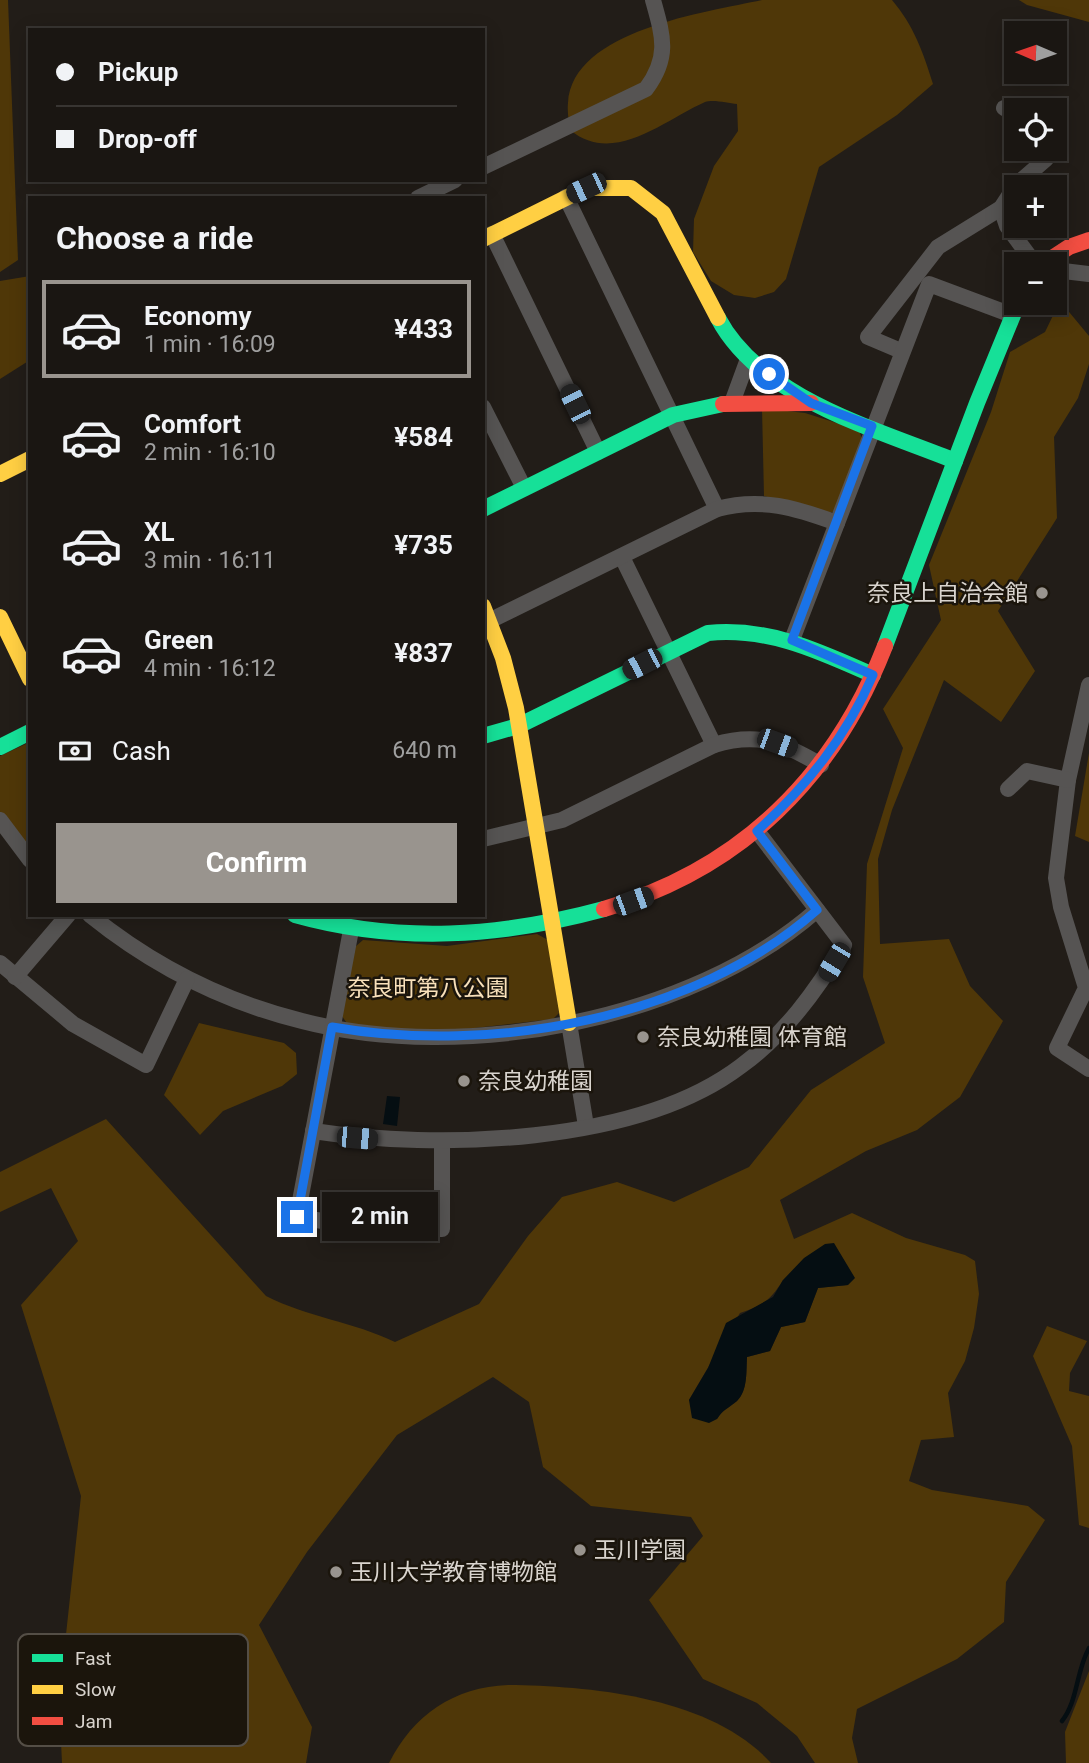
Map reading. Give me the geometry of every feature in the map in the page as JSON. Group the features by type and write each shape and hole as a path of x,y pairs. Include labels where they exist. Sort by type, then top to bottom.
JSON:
{"street":[{"path":"485,166 646,89 659,71 662,50 662,32 653,0"},
{"path":"901,351 868,337 938,247 1001,208 1016,185 1044,161"},
{"path":"422,196 451,182"},
{"path":"598,452 488,237 586,188 609,186 631,188 649,199 670,224 723,328 748,359 811,403 955,461"},
{"path":"566,197 717,509"},
{"path":"1001,208 1007,226 1026,252"},
{"path":"1061,252 1089,240"},
{"path":"1067,271 1089,274"},
{"path":"792,640 872,426 929,284 1004,306"},
{"path":"302,917 351,930 445,935 502,931 551,922 610,909 655,893 699,871 757,831 785,806 821,765 850,722 873,675 1013,315"},
{"path":"733,400 748,359"},
{"path":"485,508 673,415 733,400 811,403"},
{"path":"485,411 524,488"},
{"path":"0,474 28,460"},
{"path":"586,1126 518,726 519,714 510,671 487,623 717,509 758,502 802,510 837,523"},
{"path":"622,556 714,745"},
{"path":"0,617 28,676"},
{"path":"485,735 518,726 708,633 731,629 751,629 792,640 873,675"},
{"path":"1089,685 1068,780 1056,878 1060,907 1086,988 1078,1011 1057,1048 1089,1069"},
{"path":"0,747 28,733"},
{"path":"485,839 535,829 591,808 714,745 737,738 761,739 792,748 821,765"},
{"path":"1008,789 1027,771 1068,780"},
{"path":"0,820 28,857"},
{"path":"313,1131 370,1139 442,1142 586,1126 620,1120 662,1107 714,1084 768,1044 799,1011 844,945 757,831"},
{"path":"93,917 114,934 187,979 265,1011 332,1027 437,1037 569,1023 641,1006 727,972 798,927 817,910"},
{"path":"15,976 66,917"},
{"path":"351,930 297,1217 368,1228 442,1229 442,1142"},
{"path":"0,963 74,1024 146,1065 187,979"}],"green space":[{"path":"0,0 8,0 18,260 0,272"},
{"path":"762,0 892,0 917,40 933,84 897,115 819,167 786,279 774,292 755,298 734,295 711,281 693,252 694,219 714,166 738,131 737,104 708,101 639,136 621,142 604,143 587,140 570,130 568,103 575,78 592,58 617,41 678,19"},
{"path":"1019,0 1089,0 1089,22 1027,5"},
{"path":"28,276 28,361 0,379 0,281"},
{"path":"1067,309 1089,336 1089,364 1078,398 1054,437 1057,518 998,611 1035,671 1001,722 944,680 892,810 878,859 880,944 949,939 970,986 1003,1021 960,1097 917,1130 866,1151 780,1200 794,1239 852,1213 906,1238 965,1255 975,1261 979,1294 974,1328 965,1361 948,1393 954,1437 921,1440 909,1481 932,1490 1028,1506 1045,1520 1006,1582 1004,1622 957,1659 857,1709 852,1738 858,1763 815,1763 797,1736 757,1703 703,1679 649,1600 703,1536 691,1517 591,1506 543,1467 529,1402 493,1377 397,1435 307,1552 259,1625 312,1727 306,1763 62,1763 61,1746 248,1746 248,1634 66,1634 81,1496 21,1305 78,1241 51,1188 0,1212 0,1172 106,1119 266,1296 395,1342 479,1304 528,1236 562,1197 617,1182 674,1202 749,1167 811,1090 885,1043 863,977 867,864 903,748 883,709 941,620 929,565 991,412 1010,352 1045,332 1053,315 1067,315","holes":["783,1280 848,1285 818,1288 805,1322 781,1327 770,1351 747,1357 746,1380 741,1397 717,1419 689,1400 740,1313 765,1301"]},
{"path":"762,408 805,413 859,430 862,439 835,512 826,513 764,496"},
{"path":"28,743 28,847 0,812 0,756"},
{"path":"1089,753 1089,842 1075,836"},
{"name":"奈良町第八公園","path":"537,934 548,940 559,1013 553,1019 439,1032 348,1025 342,1016 355,947 363,940 447,946"},
{"path":"199,1023 284,1043 296,1053 297,1074 282,1086 223,1111 200,1135 164,1095"},
{"path":"1047,1326 1087,1341 1070,1373 1069,1391 1089,1396 1089,1528 1079,1525 1072,1446 1033,1356"},
{"path":"1089,1671 1089,1763 1066,1763 1065,1732"},
{"path":"508,1685 576,1688 612,1693 684,1710 716,1723 746,1741 771,1763 389,1763 410,1731 437,1707 470,1691"}],"shaded area":[{"path":"387,1096 400,1097 397,1126 383,1124"},
{"path":"834,1243 855,1278 848,1285 818,1288 805,1322 781,1327 770,1351 747,1357 746,1380 741,1397 717,1419 709,1423 692,1418 689,1400 708,1368 726,1323 773,1297 783,1280 804,1258 825,1244"}],"waterway":[{"path":"1062,1721 1071,1704 1089,1648"}],"traffic: fast":[{"path":"885,646 1013,315"},
{"path":"718,318 737,346 762,370 791,390 856,423 955,461"},
{"path":"485,508 673,415 723,404"},
{"path":"485,735 518,726 708,633 730,632 773,637 873,675"},
{"path":"0,747 28,733"},
{"path":"304,917 373,930 450,933 527,926 604,909"}],"traffic: slow":[{"path":"485,238 586,188 631,188 663,213 718,318"},
{"path":"0,474 28,460"},
{"path":"485,611 503,658 516,708 569,1023"},
{"path":"0,617 28,675"}],"traffic: jam":[{"path":"1061,252 1089,240"},
{"path":"723,404 811,403"},
{"path":"604,909 653,892 699,869 740,843 777,812 810,776 839,737 864,693 885,646"}],"place":[{"name":"奈良上自治会館","path":"1042,593"},
{"name":"奈良幼稚園 体育館","path":"643,1037"},
{"name":"奈良幼稚園","path":"464,1081"},
{"name":"玉川学園","path":"580,1550"},
{"name":"玉川大学教育博物館","path":"336,1572"}],"route":[{"path":"297,1217 332,1027 437,1037 484,1034 598,1017 641,1006 727,972 798,927 817,910 757,831 785,806 821,765 850,722 873,675 792,640 872,426 811,403 769,374"}]}
